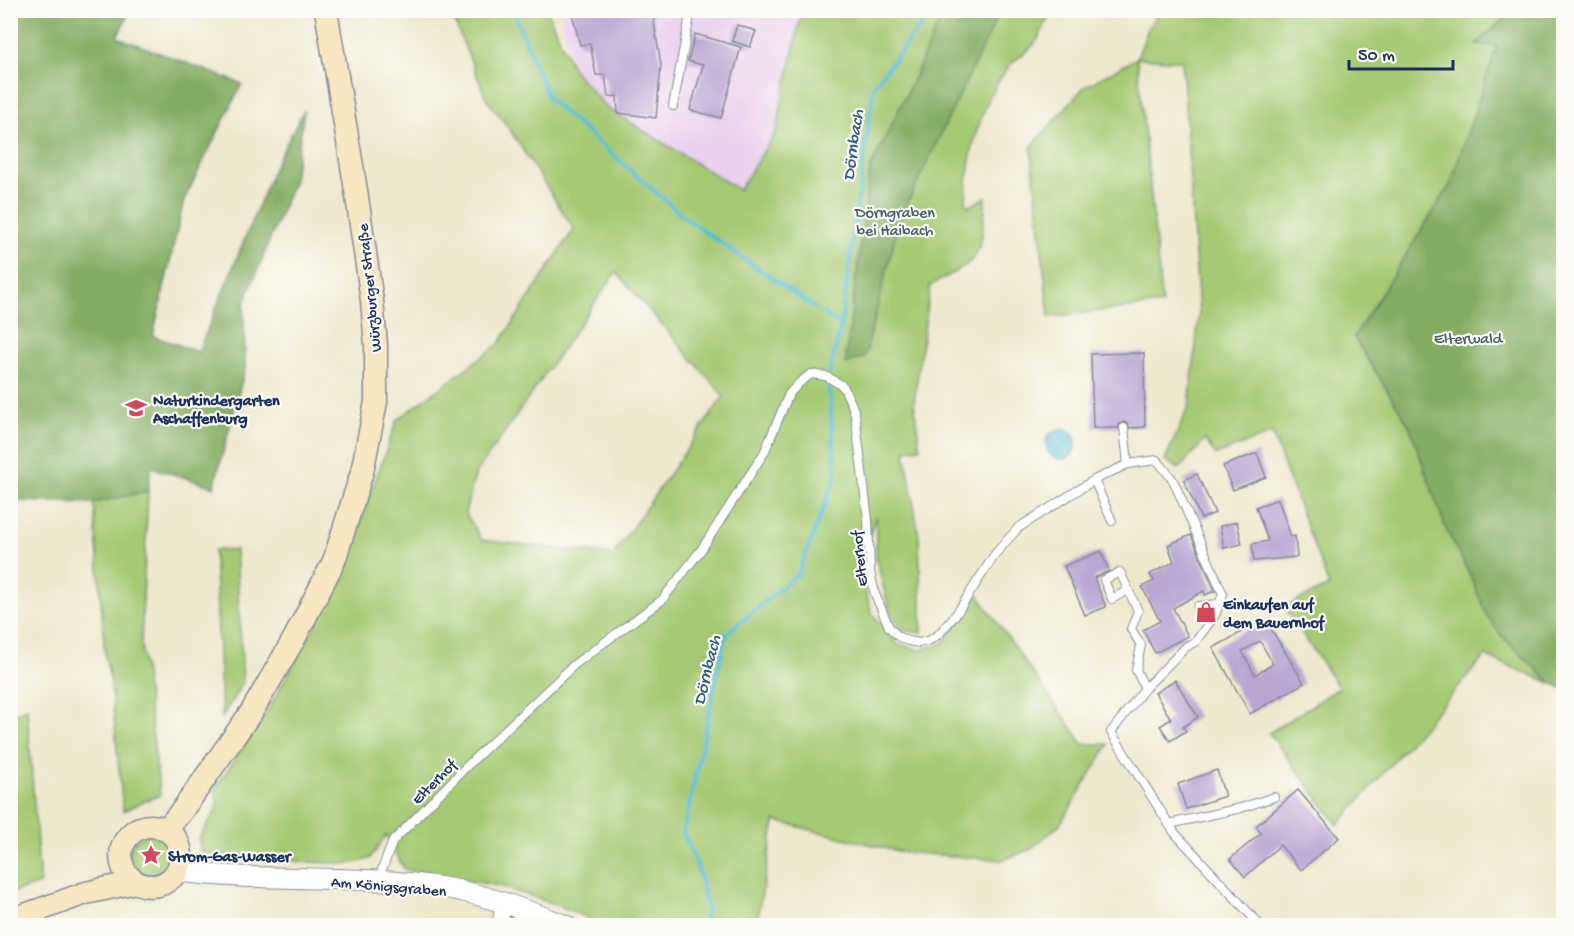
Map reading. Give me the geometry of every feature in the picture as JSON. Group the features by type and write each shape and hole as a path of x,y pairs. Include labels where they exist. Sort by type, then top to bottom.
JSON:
{"main road":[{"name":"Würzburger Straße","path":"170,833 184,808 252,711 294,639 334,561 362,472 376,402 376,345 372,301 326,10"},
{"path":"86,892 110,869 121,853 128,836 135,830 145,826 156,826 170,833 180,850 178,865 172,877 160,884 146,885 131,878 123,866 121,853"},
{"path":"10,918 25,915 86,892 136,882"}],"street":[{"name":"Am Königsgraben","path":"178,865 204,875 377,881 440,887 503,903 567,926"},
{"path":"500,926 503,903"}],"lane":[{"path":"673,106 691,10"},
{"name":"Elterhof","path":"377,881 393,840 470,763 575,664 662,600 701,550 764,453 789,393 811,374 826,376 843,386 855,414 868,520 870,572 875,594 889,627 899,637 919,643 939,634 957,613 994,554 1018,528 1094,480 1128,464 1157,460 1173,480 1223,594 1219,604"},
{"path":"1124,428 1128,464"},
{"path":"1094,480 1112,521"},
{"path":"1128,590 1138,611 1131,629 1141,645 1136,670 1145,688"},
{"path":"1198,606 1219,604 1215,615 1196,640 1145,688 1111,732 1183,843 1262,926"},
{"path":"1169,824 1241,808 1274,797"}],"shaded area":[{"path":"560,11 802,11 776,132 740,191 607,108 574,71"}],"green space":[{"path":"11,10 130,11 117,37 242,84 184,200 153,336 198,352 276,163 304,110 294,180 244,304 245,369 214,487 151,467 148,491 94,503 11,501"},
{"name":"Dörngraben bei Haibach","path":"944,10 1000,11 899,221 865,357 845,364 870,169"},
{"name":"Elterwald","path":"1514,10 1563,11 1563,688 1551,683 1500,634 1486,614 1470,574 1446,529 1409,425 1354,337 1450,185 1497,46 1476,44"},
{"name":"Dörngraben bei Haibach","path":"450,11 547,11 574,71 607,108 739,190 776,132 800,20 807,11 1049,11 1037,41 1009,66 999,81 977,131 969,166 966,202 969,207 986,197 979,248 967,265 930,286 914,402 920,448 905,450 919,537 922,633 901,630 889,608 876,559 876,516 858,568 872,613 897,644 920,650 943,643 978,595 1083,744 1109,744 1060,824 1031,849 1003,860 901,852 775,821 756,926 603,925 555,904 499,886 404,869 386,835 370,859 348,864 270,860 201,853 199,839 218,807 215,788 262,720 337,586 397,420 499,344 574,229 504,121 487,100","holes":["616,272 724,396 613,555 482,540 465,513 476,473"]},
{"path":"1160,11 1514,11 1477,44 1497,46 1450,185 1354,337 1409,425 1446,529 1500,634 1551,683 1485,656 1338,825 1269,733 1339,688 1284,607 1329,586 1272,433 1216,455 1205,440 1179,469 1165,460 1189,406 1199,314 1182,61 1137,58 1149,26"},
{"path":"1137,58 1162,304 1049,317 1031,147 1084,87"},
{"path":"148,491 141,643 160,795 123,811 111,685 105,655 94,503"},
{"path":"214,550 236,550 243,682 222,717"},
{"path":"27,708 40,884 11,893 11,716"},
{"path":"150,835 165,841 171,856 165,871 150,877 135,871 129,856 135,841"}],"water":[{"path":"1061,429 1072,433 1076,444 1072,455 1061,459 1050,455 1046,444 1050,433"}],"building":[{"path":"571,10 652,10 661,65 656,118 618,113 617,96 608,97 605,75 596,75 590,44 580,45"},
{"path":"737,25 756,31 750,47 732,41"},
{"path":"695,34 741,47 721,118 690,110 703,65 688,61"},
{"path":"1144,353 1145,427 1130,428 1124,422 1118,428 1093,428 1091,354"},
{"path":"1257,453 1266,477 1233,490 1223,466"},
{"path":"1197,474 1215,513 1201,519 1184,480"},
{"path":"1278,499 1291,537 1295,536 1297,557 1254,561 1252,544 1268,541 1256,507"},
{"path":"1237,522 1242,544 1224,548 1220,526"},
{"path":"1191,535 1215,591 1205,595 1204,591 1173,608 1188,636 1155,653 1143,630 1160,621 1142,587 1154,581 1150,574 1174,562 1168,545"},
{"path":"1101,551 1109,571 1094,578 1106,607 1085,615 1064,566"},
{"path":"1265,619 1304,683 1250,714 1213,648","holes":["1260,641 1273,664 1255,675 1242,651"]},
{"path":"1175,680 1198,717 1183,727 1186,731 1170,741 1160,726 1171,719 1155,693"},
{"path":"1217,770 1225,796 1186,809 1178,784"},
{"path":"1298,790 1339,838 1301,870 1280,845 1245,877 1230,859 1261,833 1256,826"}],"waterway":[{"path":"513,10 548,98 685,218 815,308"},
{"name":"Dörnbach","path":"829,373 841,325 874,85 933,10"},
{"path":"823,313 841,325"},
{"name":"Dörnbach","path":"705,926 707,908 697,865 683,833 726,634 798,574 836,476 828,382"}],"place":[{"name":"Naturkindergarten Aschaffenburg","path":"136,408"},
{"name":"Einkaufen auf dem Bauernhof","path":"1206,612"},
{"name":"Strom-Gas-Wasser","path":"151,855"}]}
